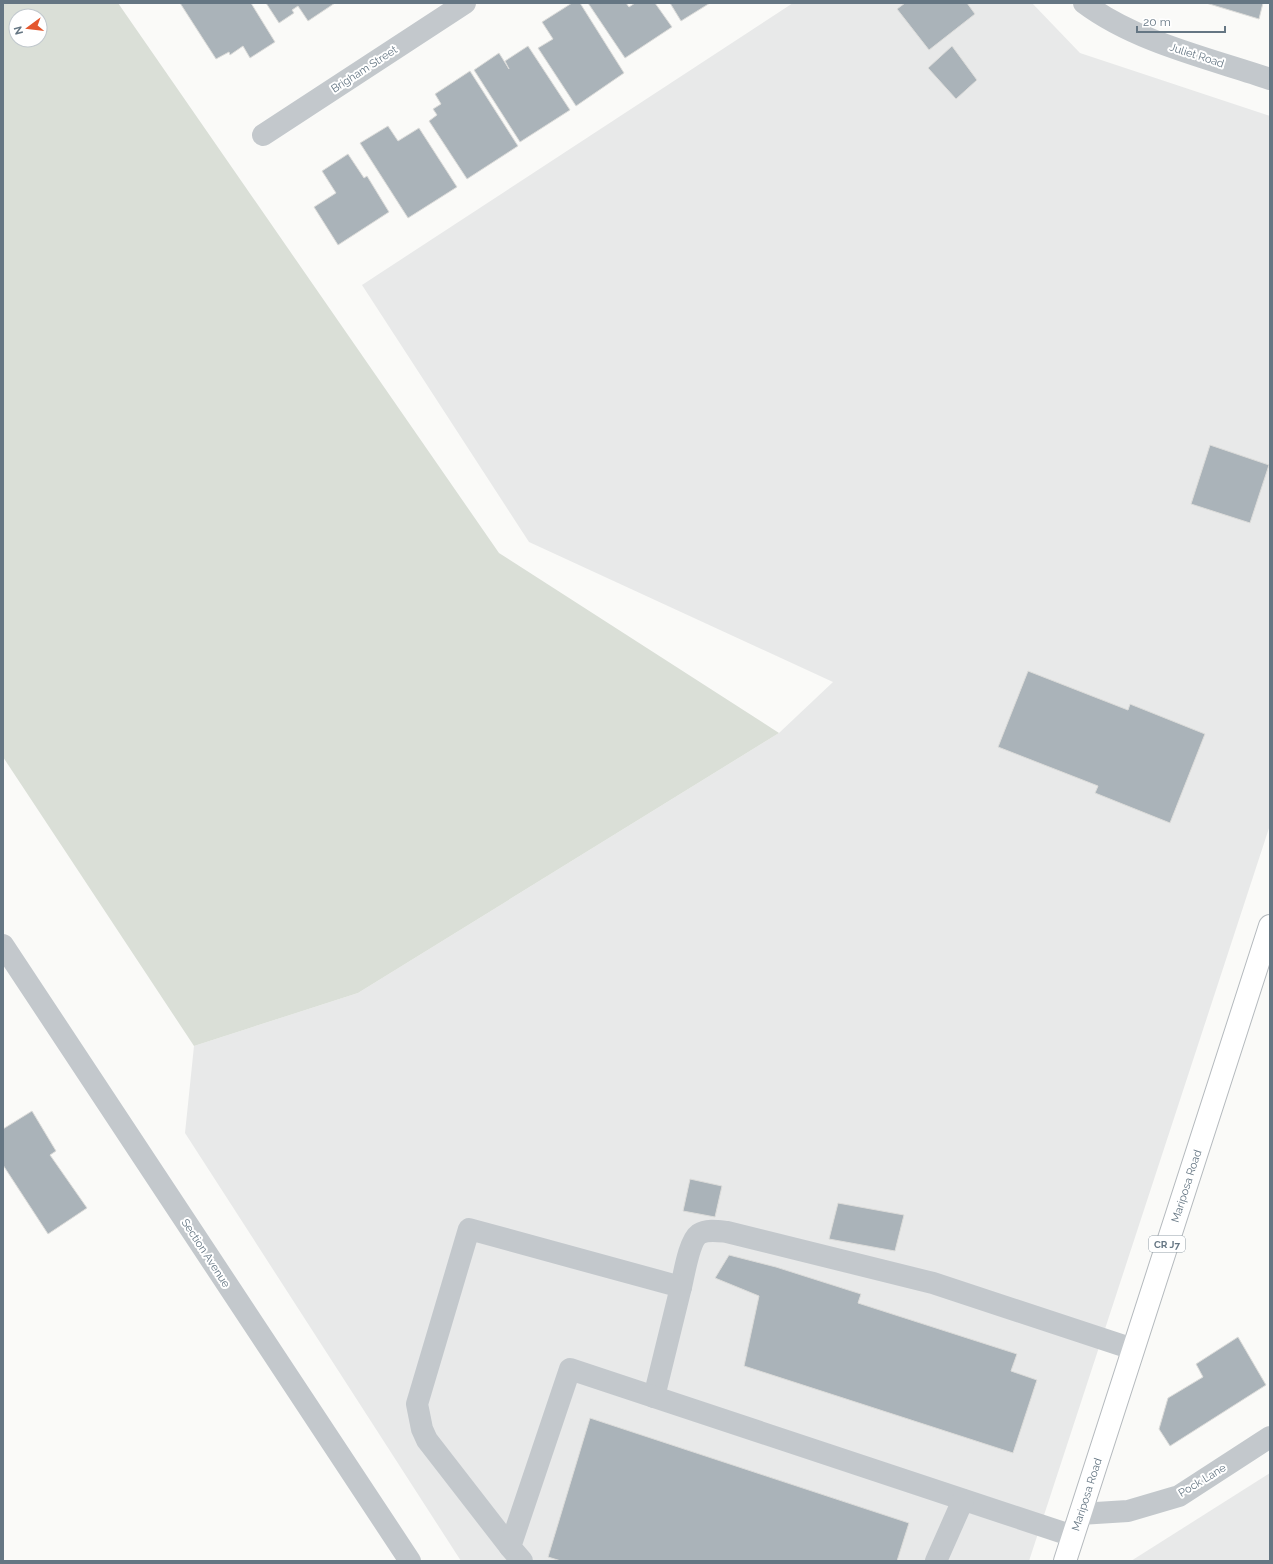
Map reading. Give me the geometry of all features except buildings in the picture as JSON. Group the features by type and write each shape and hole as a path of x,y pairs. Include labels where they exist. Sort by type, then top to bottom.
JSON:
{"main road":[{"name":"Mariposa Road","path":"1064,1561 1270,926"}],"street":[{"name":"Brigham Street","path":"263,135 465,3"},
{"name":"Juliet Road","path":"1084,3 1097,13 1120,26 1157,42 1270,78"},
{"name":"Section Avenue","path":"3,945 410,1561"},
{"path":"516,1554 427,1440 422,1429 417,1404 468,1229 681,1287"},
{"path":"654,1397 694,1240 700,1233 711,1231 727,1232 933,1283 1133,1350"},
{"path":"516,1554 570,1369 1073,1536"},
{"name":"Pock Lane","path":"1080,1514 1128,1511 1179,1496 1270,1437"},
{"path":"936,1561 963,1500"}],"shaded area":[{"path":"3,3 118,3 499,553 779,733 358,993 194,1046 3,757"},
{"path":"793,3 1032,3 1080,53 1270,116 1270,825 1029,1561 461,1561 185,1133 194,1046 358,993 779,733 833,682 529,542 362,285"},
{"path":"1270,1473 1270,1561 1131,1561"}]}
